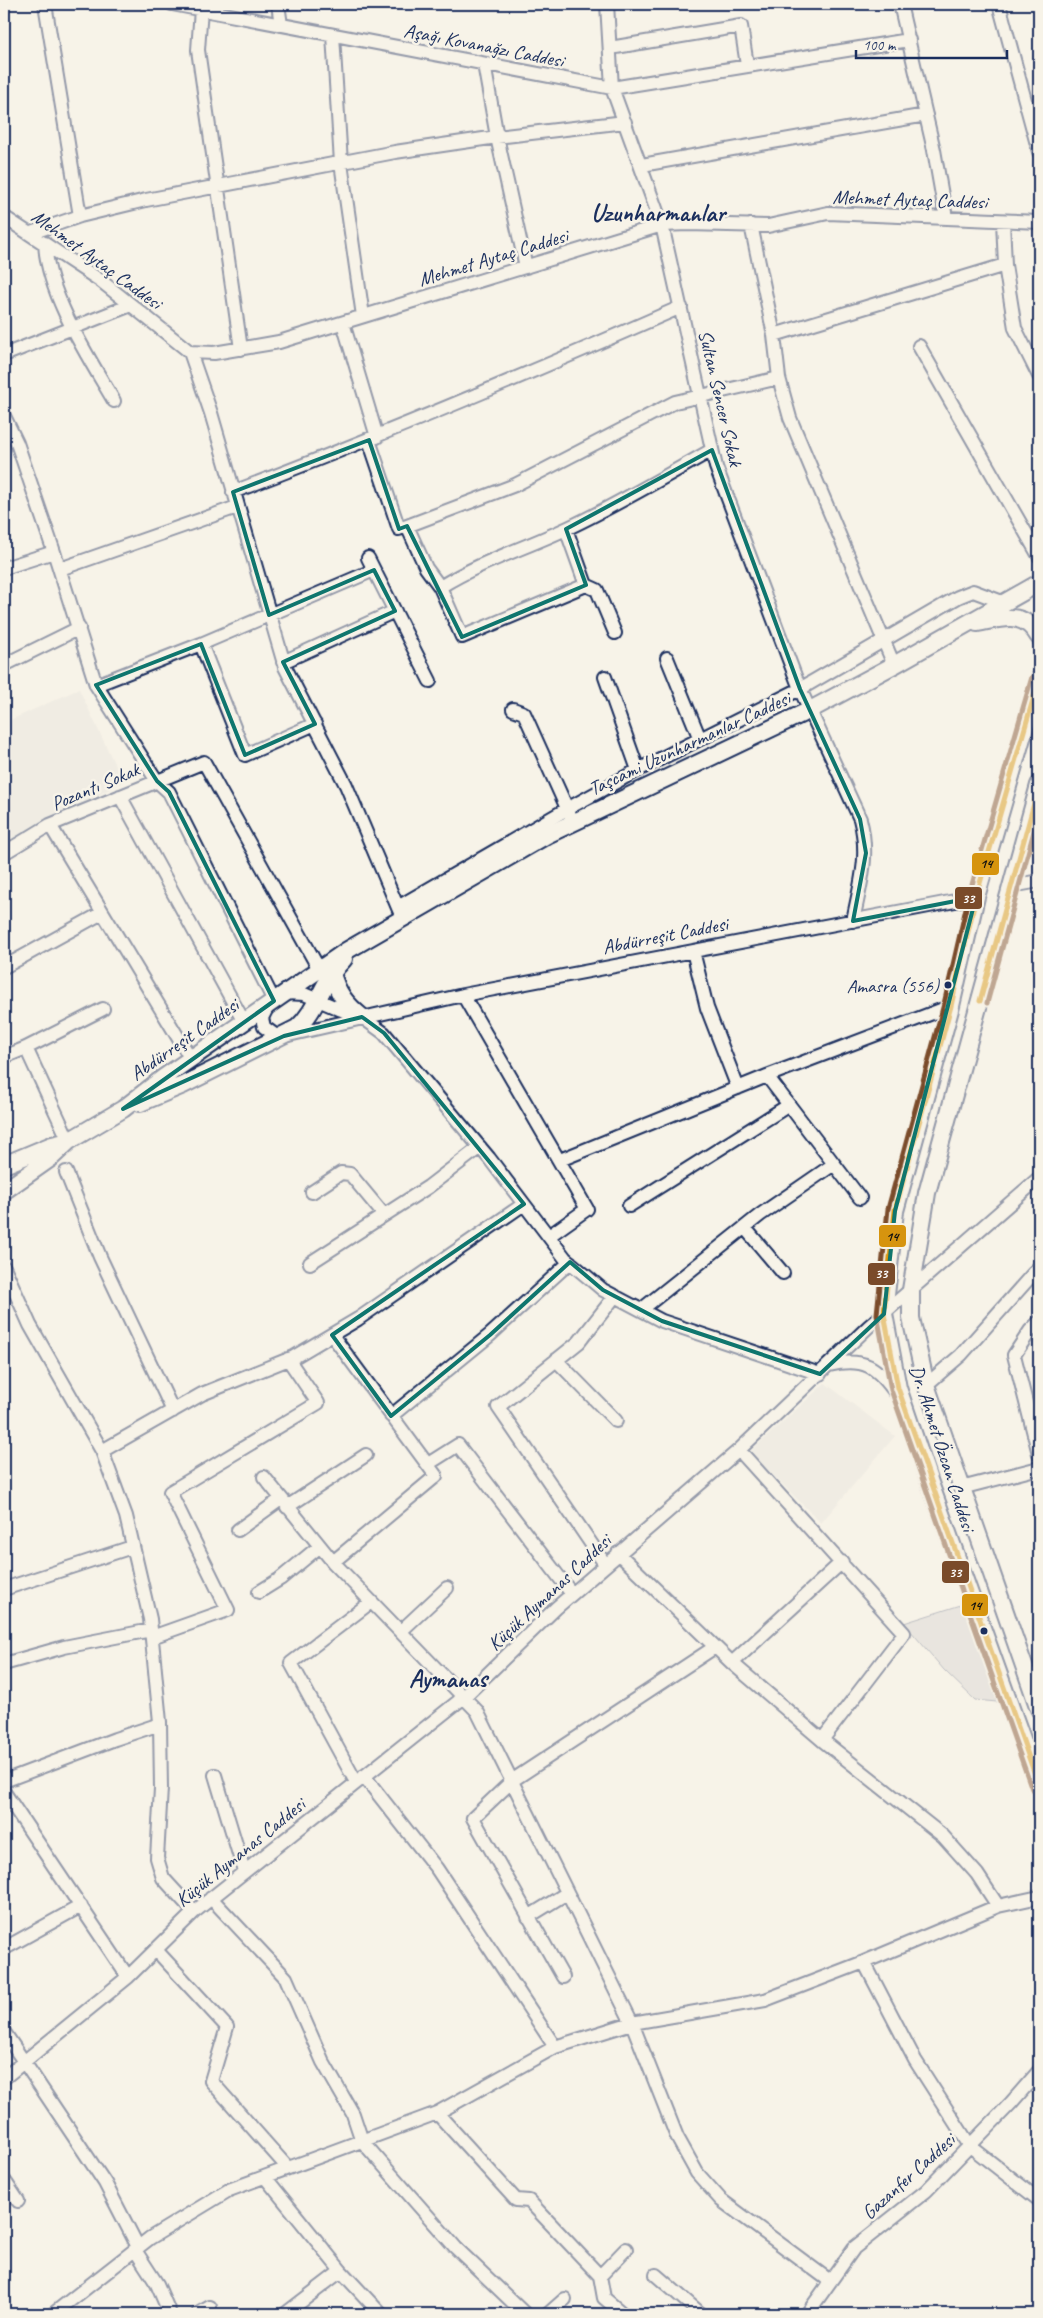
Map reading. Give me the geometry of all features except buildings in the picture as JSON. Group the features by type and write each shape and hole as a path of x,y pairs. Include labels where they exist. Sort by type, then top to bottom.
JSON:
{"main road":[{"name":"Taşcami Uzunharmanlar Caddesi","path":"276,999 325,971 400,914 534,842 570,816 810,710 1039,583"},
{"path":"964,625 1010,617 1019,618 1031,624 1039,637"},
{"name":"Dr. Ahmet Özcan Caddesi","path":"1039,679 976,898 951,1006 895,1211 884,1314 898,1388 1039,1786"},
{"name":"Dr. Ahmet Özcan Caddesi","path":"1039,785 927,1193 911,1290 911,1318 926,1385 1039,1709"},
{"name":"Taşcami Uzunharmanlar Caddesi","path":"284,1036 302,1024 317,999 325,971"},
{"path":"325,971 344,1001 362,1017"},
{"name":"Abdürreşit Caddesi","path":"4,1165 30,1153 69,1141 124,1109 276,999"},
{"name":"Abdürreşit Caddesi","path":"124,1109 183,1085 284,1036"},
{"name":"Abdürreşit Caddesi","path":"6,1190 51,1158 69,1141"},
{"path":"4,1159 30,1153"}],"street":[{"path":"45,4 80,216"},
{"name":"Aşağı Kovanağzı Caddesi","path":"172,4 612,88"},
{"path":"278,4 281,24"},
{"name":"Sultan Sencer Sokak","path":"607,4 612,88 642,165 662,225 712,450 725,494 800,689 860,819 866,853 852,921"},
{"path":"900,4 926,115 946,218"},
{"path":"999,4 1039,152"},
{"path":"201,9 198,50 216,186 241,349"},
{"path":"610,48 741,26 747,65"},
{"path":"333,35 341,163 363,316"},
{"path":"612,88 909,40"},
{"path":"484,64 497,137 526,267"},
{"path":"642,165 926,115"},
{"path":"31,233 80,216 216,186 497,137 626,122"},
{"name":"Mehmet Aytaç Caddesi","path":"4,217 31,233 101,281 190,352 214,353 279,342 662,225 768,226 828,213 1039,222"},
{"path":"1003,221 1005,265 1015,328 1039,376"},
{"path":"751,225 774,335 779,378 790,418 894,665"},
{"path":"45,243 46,260 72,328 114,401"},
{"path":"774,335 1005,265"},
{"path":"4,355 131,306"},
{"path":"233,492 373,439 681,307"},
{"path":"343,323 399,529 515,484 675,402 779,378"},
{"path":"919,346 1039,556"},
{"path":"190,352 211,413 284,662 346,784 400,914"},
{"path":"4,416 17,443 60,569 96,685 157,780 169,792 276,999"},
{"path":"440,587 460,574 614,506 712,450"},
{"path":"60,569 238,507"},
{"path":"407,526 426,568 440,587 462,636 586,585"},
{"path":"566,528 586,585 597,590 615,633"},
{"path":"4,568 54,552"},
{"path":"368,558 430,681"},
{"path":"96,685 201,644 374,570"},
{"path":"513,709 524,714 570,816 638,770 800,689 958,598 973,591 1005,603"},
{"path":"284,662 395,611"},
{"path":"4,665 78,628"},
{"path":"201,644 245,755 315,724"},
{"path":"667,658 700,739"},
{"path":"605,677 638,770"},
{"name":"Pozantı Sokak","path":"5,851 50,825 204,762 325,971"},
{"path":"120,796 244,1022"},
{"path":"50,825 191,1059"},
{"path":"1012,886 1039,881"},
{"name":"Abdürreşit Caddesi","path":"362,1017 339,1010 297,992 276,999 262,1018 264,1028 275,1035 284,1036 463,995 976,898"},
{"path":"4,966 102,913"},
{"path":"693,951 707,1008 738,1088"},
{"path":"463,995 588,1209 548,1236"},
{"path":"560,1160 767,1076 951,1006"},
{"path":"4,1057 103,1009"},
{"path":"362,1017 384,1033 480,1147 570,1262 603,1290 662,1321 825,1370 856,1362 872,1366 886,1379 903,1403"},
{"path":"26,1048 69,1141"},
{"path":"767,1076 860,1198"},
{"path":"629,1206 789,1105"},
{"path":"310,1264 428,1187 480,1147"},
{"path":"641,1310 745,1228 834,1164"},
{"path":"4,1165 9,1178 6,1190"},
{"path":"66,1172 100,1257 173,1411"},
{"path":"312,1192 341,1173 350,1174 384,1215"},
{"name":"Küçük Aymanas Caddesi","path":"4,2078 128,1977 194,1912 464,1697 605,1564 739,1450 884,1314 1039,1178"},
{"path":"102,1451 202,1394 288,1360 332,1335 524,1204"},
{"path":"745,1228 783,1273"},
{"path":"391,1416 490,1335 570,1262"},
{"path":"4,1267 30,1325 102,1451 126,1516 151,1633 160,1724 162,1788 157,1858 163,1878 194,1912"},
{"path":"926,1385 961,1355 1039,1267"},
{"path":"605,1564 498,1407 579,1342 615,1296"},
{"path":"1039,1322 1030,1331 1014,1355 1039,1454"},
{"path":"332,1335 436,1476 333,1562"},
{"path":"4,1664 64,1647 151,1633 228,1610 170,1492 318,1403 288,1360"},
{"path":"556,1360 616,1420"},
{"path":"428,1464 458,1445 572,1594"},
{"path":"739,1450 904,1633 822,1740"},
{"path":"238,1530 366,1455"},
{"path":"961,1488 1039,1468"},
{"path":"264,1477 333,1562 477,1711 513,1780 632,2023 677,2137 697,2173 721,2200 830,2280"},
{"path":"259,1592 280,1579 320,1546"},
{"path":"4,1588 132,1547"},
{"path":"618,1553 732,1663 822,1740 942,1836 977,1874 998,1906"},
{"path":"732,1663 842,1562"},
{"path":"401,1631 447,1588"},
{"path":"371,1602 291,1662 360,1779 436,1869 555,2047"},
{"path":"564,1977 528,1917 474,1818 513,1780 715,1647"},
{"path":"4,1781 160,1724"},
{"path":"215,1775 244,1871"},
{"path":"4,1792 128,1977"},
{"path":"528,1917 567,1893"},
{"path":"53,2314 150,2238 229,2190 437,2112 555,2047 632,2023 765,2000 864,1962 998,1906 1039,1897"},
{"path":"211,1898 286,1978 323,2062 353,2114 362,2141 456,2248 525,2314"},
{"path":"7,1947 81,1906"},
{"path":"156,1950 227,2027 211,2081 288,2168"},
{"path":"864,1962 915,2060 970,2146 1039,2200"},
{"path":"4,2032 104,2183 157,2284 170,2314"},
{"name":"Gazanfer Caddesi","path":"807,2314 854,2248 926,2191 1039,2071"},
{"path":"437,2112 516,2200 529,2201 600,2276 604,2298 624,2314"},
{"path":"265,2177 341,2271 381,2314"},
{"path":"4,2180 18,2201"},
{"path":"600,2276 626,2249"},
{"path":"285,2314 341,2271"},
{"path":"656,2275 701,2314"},
{"path":"548,2314 565,2299"},
{"path":"198,2314 210,2307"}],"highlighted area":[{"path":"369,440 399,529 407,526 462,637 586,585 566,529 712,450 800,689 860,819 866,853 853,921 976,897 895,1211 884,1314 820,1374 662,1321 603,1290 570,1262 490,1335 391,1416 332,1335 524,1204 384,1033 362,1017 284,1036 123,1109 274,1001 169,792 157,781 96,685 201,644 245,755 315,724 283,662 395,611 374,570 269,615 233,492"}],"shaded area":[{"path":"79,689 123,782 8,842 4,839 4,723"},
{"path":"825,1383 895,1436 821,1523 750,1452"},
{"path":"964,1604 997,1702 975,1700 944,1670 904,1623"}],"transit line":[{"name":"33","path":"1032,677 969,895 944,1004 888,1209 877,1314 891,1390 1032,1789"},
{"name":"14","path":"1039,679 976,897 951,1006 895,1211 884,1314 898,1388 1039,1786"},
{"name":"14","path":"980,1001 1039,785"},
{"name":"33","path":"987,1003 1039,813"}],"place":[{"name":"Amasra (556)","path":"948,985"}],"district":[{"name":"Uzunharmanlar","path":"658,212"},
{"name":"Aymanas","path":"448,1678"}]}
